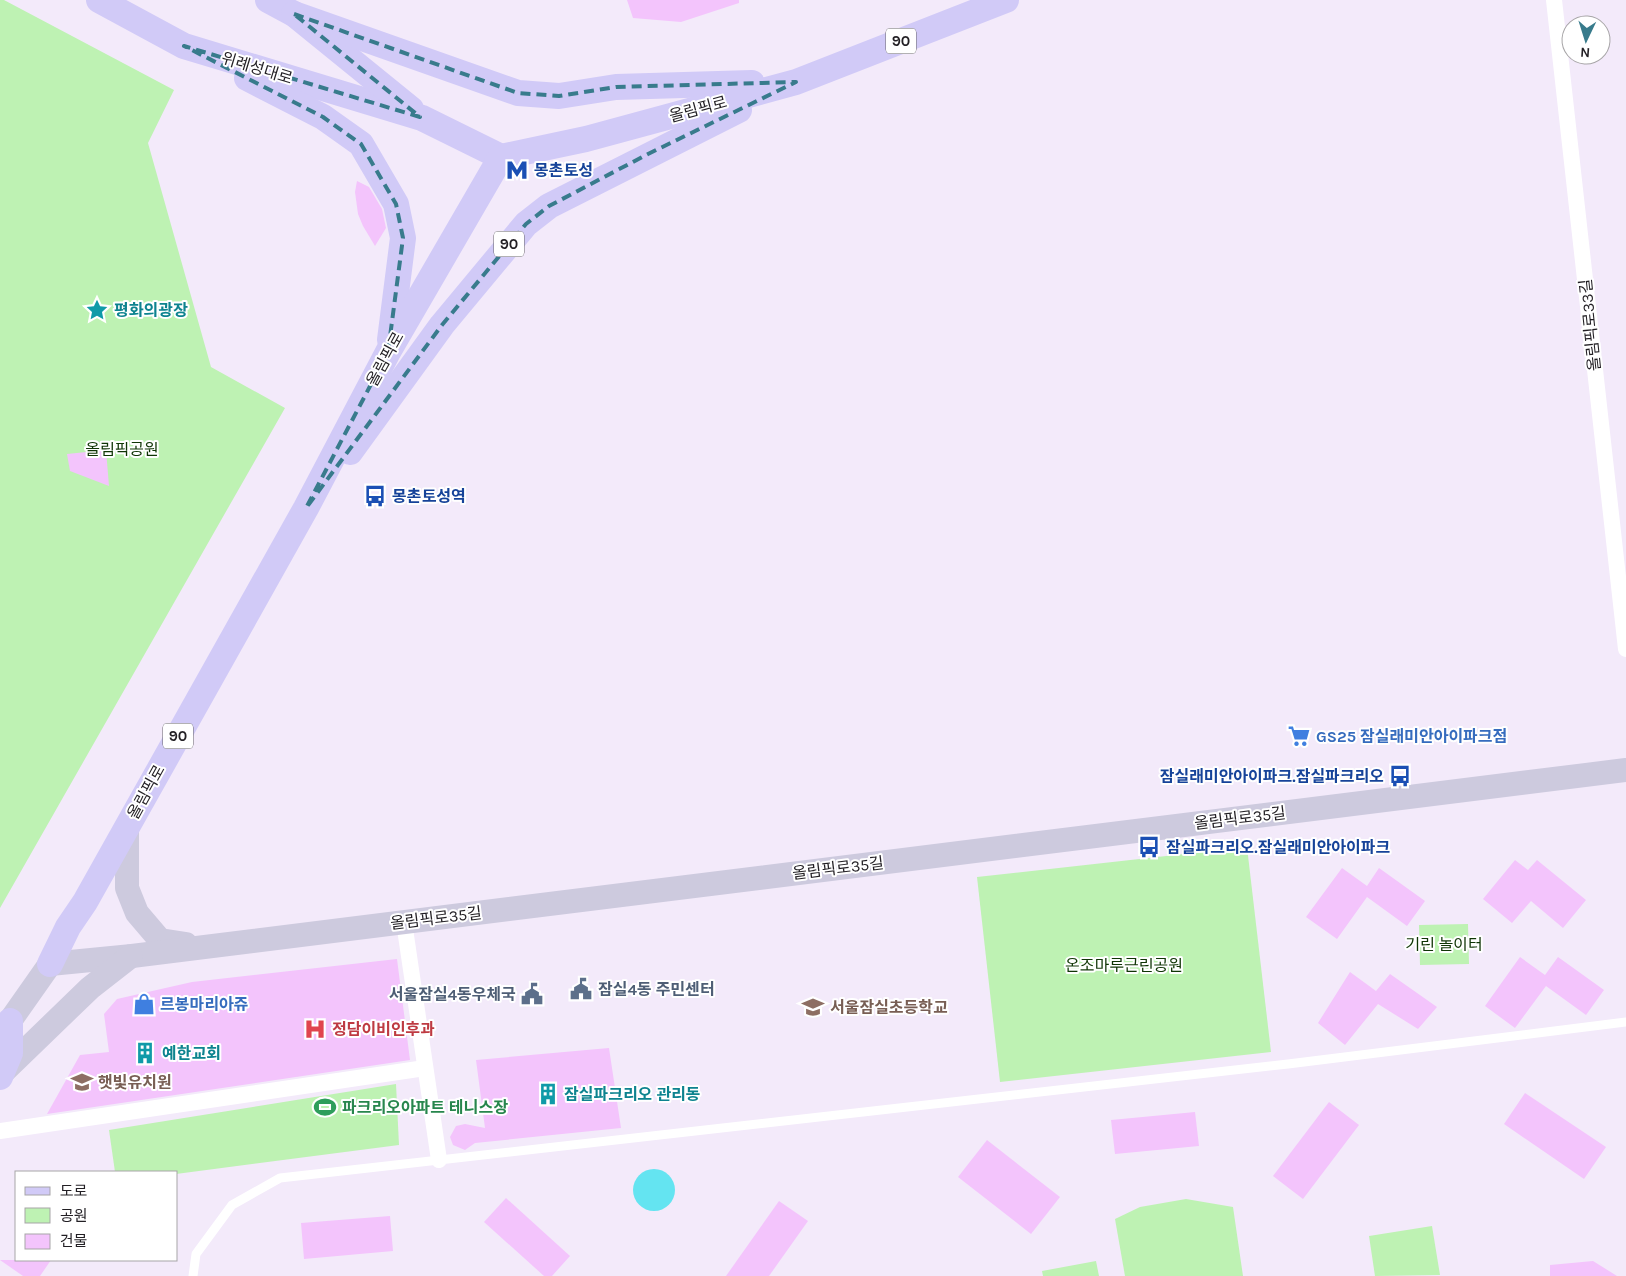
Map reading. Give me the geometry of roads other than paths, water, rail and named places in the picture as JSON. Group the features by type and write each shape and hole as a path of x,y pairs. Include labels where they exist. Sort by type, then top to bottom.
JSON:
{"main road":[{"name":"위례성대로","path":"99,0 184,46 422,118 501,157"},
{"name":"위례성대로","path":"268,0 294,14 422,118"},
{"name":"올림픽로","path":"50,964 68,926 85,902 306,508 388,352 501,157 586,139 796,82 1006,0"},
{"path":"294,14 518,93 559,96 616,88 796,82"},
{"path":"184,46 323,116 361,144 396,204 402,238 388,352"},
{"name":"90","path":"306,508 378,415 442,325 526,224 549,206 648,154 796,82"},
{"name":"올림픽로","path":"2,1075 10,1053 5,1025"}],"street":[{"name":"올림픽로33길","path":"1554,0 1626,649"},
{"name":"올림픽로35길","path":"50,964 132,956 1626,770"},
{"path":"127,827 127,888 137,913 160,940 203,947"},
{"path":"404,922 439,1160"},
{"path":"2,1075 90,988 132,956"},
{"name":"올림픽로","path":"5,1025 50,964"},
{"path":"0,1131 425,1068"}],"lane":[{"path":"193,1276 196,1254 232,1205 280,1178 1288,1064 1626,1022"}],"water":[{"path":"654,1169 669,1175 675,1190 669,1205 654,1211 639,1205 633,1190 639,1175"}],"place":[{"name":"몽촌토성","path":"517,170"},
{"name":"평화의광장","path":"97,310"},
{"name":"몽촌토성역","path":"375,496"},
{"name":"GS25 잠실래미안아이파크점","path":"1299,736"},
{"name":"잠실래미안아이파크.잠실파크리오","path":"1400,776"},
{"name":"잠실파크리오.잠실래미안아이파크","path":"1149,847"},
{"name":"잠실4동 주민센터","path":"581,989"},
{"name":"서울잠실4동우체국","path":"532,994"},
{"name":"르봉마리아쥬","path":"144,1004"},
{"name":"서울잠실초등학교","path":"813,1007"},
{"name":"정담이비인후과","path":"315,1029"},
{"name":"예한교회","path":"145,1053"},
{"name":"햇빛유치원","path":"82,1082"},
{"name":"잠실파크리오 관리동","path":"548,1094"},
{"name":"파크리오아파트 테니스장","path":"325,1107"}],"park label":[{"name":"올림픽공원","path":"122,449"},
{"name":"기린 놀이터","path":"1444,944"},
{"name":"온조마루근린공원","path":"1124,965"}]}
